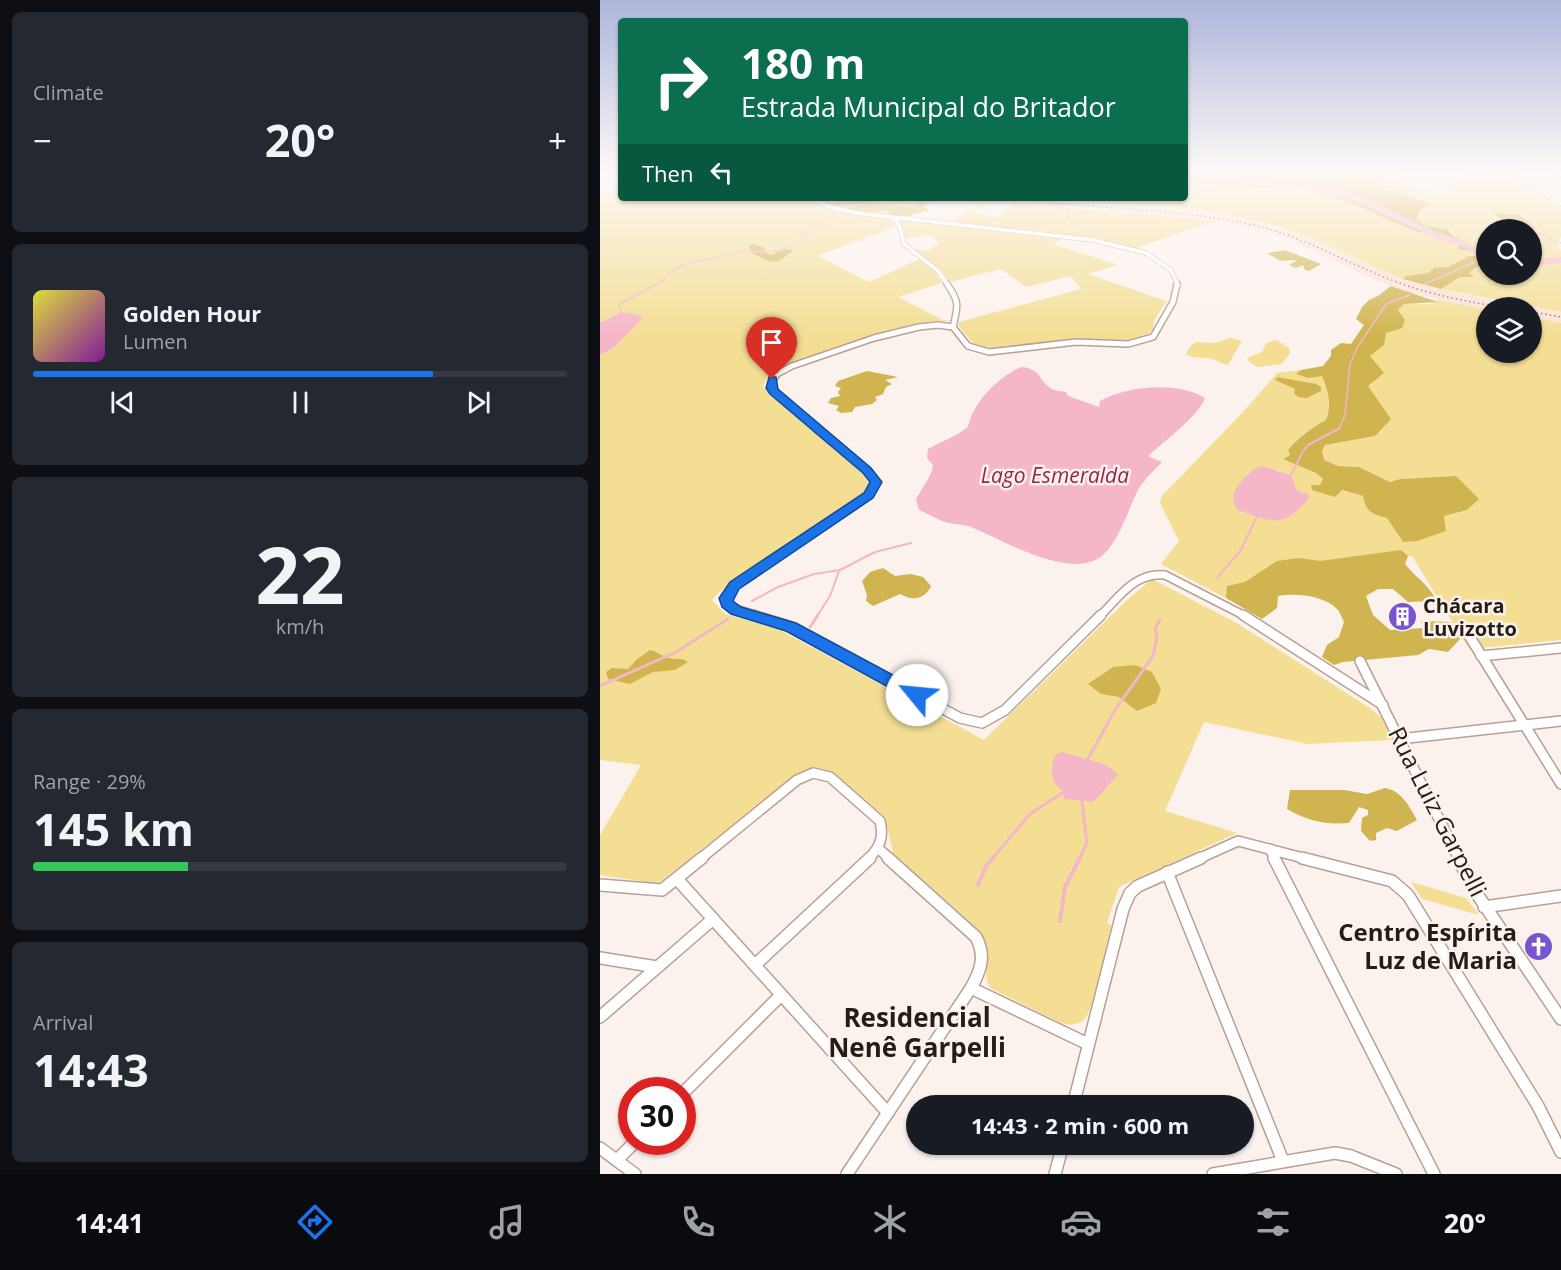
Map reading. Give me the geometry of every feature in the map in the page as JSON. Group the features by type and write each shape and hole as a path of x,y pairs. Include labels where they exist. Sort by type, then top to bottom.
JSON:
{"street":[{"path":"900,229 904,244 937,270 956,296 958,306 953,327"},
{"path":"992,229 1093,240 1146,253 1171,270 1178,285 1173,302 1153,337 1128,344 1076,342 989,352 968,346 953,327 930,324 909,327 792,366 777,374 771,384 774,392 867,470 876,485 868,495 735,585 726,598 730,607 791,627 960,718 982,723 1005,710 1137,579 1155,574 1165,575 1248,618 1383,705"},
{"path":"1465,629 1561,784"},
{"path":"1481,656 1561,648"},
{"name":"Rua Luiz Garpelli","path":"1360,661 1484,907 1561,1019"},
{"path":"1399,739 1561,721"},
{"path":"600,885 662,890 797,780 813,773 822,773 830,777 880,821 882,829 879,849 755,965"},
{"path":"1075,1095 1125,902 1138,886 1233,842 1243,842 1392,881 1400,886 1408,895 1538,1106 1561,1152"},
{"path":"847,1174 971,988 983,966 983,954 976,937 879,849"},
{"path":"1270,849 1434,1174"},
{"path":"1167,872 1283,1161"},
{"path":"677,879 888,1113"},
{"path":"1484,907 1561,896"},
{"path":"600,1017 713,919"},
{"path":"600,958 657,967"},
{"path":"971,988 1088,1044"},
{"path":"696,1080 781,995"},
{"path":"600,1148 635,1174"},
{"path":"1213,1174 1335,1153 1351,1156 1396,1174"},
{"path":"616,1160 621,1155"},
{"path":"1055,1174 1060,1155"}],"shaded area":[{"path":"600,229 889,229 818,256 869,282 919,259 935,272 942,283 898,297 943,320 952,320 907,326 790,364 768,375 763,387 862,473 870,485 864,494 719,592 712,600 725,614 778,629 984,740 1126,601 1152,579 1235,622 1370,708 1382,718 1393,740 1307,744 1204,722 1165,811 1237,833 1119,887 1107,923 1111,925 1097,987 1089,1010 1081,1022 1071,1025 1061,1023 990,988 986,976 986,947 980,931 893,853 885,817 832,772 819,768 800,772 660,882 600,875 600,835 641,765 600,760 600,355 612,349 637,322 636,314 621,312 600,323"},
{"path":"904,229 988,229 1055,236 1061,240 1053,244 1118,265 1088,274 1166,301 1154,321 1153,329 1144,338 1120,342 1085,339 996,349 975,346 958,325 959,322 1081,289 1071,276 1026,287 1001,269 950,282 940,269 914,250 929,250 940,243 929,235 904,239"},
{"path":"1007,229 1193,229 1136,248 1094,239"},
{"path":"1254,229 1278,229 1305,237 1403,279 1478,297 1476,307 1410,293 1372,279 1291,240"},
{"path":"1283,229 1411,229 1459,244 1458,249 1471,251 1448,230 1441,229 1476,229 1476,256 1469,256 1448,267 1434,268 1428,273 1406,276 1403,279 1308,237"},
{"path":"1411,229 1448,230 1453,236 1476,247 1471,251 1458,249 1458,244"},
{"path":"1542,229 1561,229 1561,237 1557,244 1561,251 1561,312 1542,308 1542,297 1483,297 1441,289 1475,268 1476,285 1542,285"},
{"path":"754,244 765,248 764,252 771,255 784,250 793,251 780,260 770,262 753,254 749,246"},
{"path":"1285,250 1321,264 1309,271 1305,270 1303,265 1296,268 1289,265 1295,260 1280,261 1267,253"},
{"path":"1469,256 1476,256 1476,268 1468,274 1473,275 1472,277 1460,277 1441,289 1403,279 1406,276 1428,273 1434,268 1448,267"},
{"path":"1391,286 1438,302 1404,304 1398,310 1405,320 1402,328 1386,333 1384,345 1370,356 1384,373 1368,386 1391,419 1375,436 1325,445 1322,451 1324,460 1338,466 1359,467 1390,482 1400,479 1456,476 1479,499 1467,510 1444,516 1446,531 1417,541 1403,542 1387,518 1374,514 1368,509 1363,496 1342,490 1335,497 1312,490 1311,485 1320,485 1323,479 1316,473 1283,459 1290,455 1288,450 1301,437 1326,420 1329,408 1322,376 1308,378 1296,374 1301,370 1323,366 1331,356 1331,350 1341,343 1351,344 1364,325 1356,319 1362,307"},
{"path":"1434,299 1476,307 1476,363 1542,363 1542,319 1561,323 1561,640 1469,649 1412,556 1268,569 1237,604 1161,564 1179,541 1160,503 1161,497 1244,411 1277,373 1301,370 1296,374 1308,378 1322,375 1329,403 1326,420 1301,437 1288,450 1290,455 1284,459 1316,473 1323,480 1320,485 1363,496 1368,509 1374,514 1387,518 1403,542 1444,516 1467,510 1456,476 1400,479 1390,482 1359,467 1338,466 1324,460 1321,451 1325,445 1375,436 1368,386 1370,356 1404,304 1430,304 1438,301","holes":["1278,470 1291,475 1297,490 1304,492 1309,498 1300,508 1283,519 1267,519 1237,510 1235,491 1248,473"]},
{"path":"1542,309 1561,312 1561,323 1542,319"},
{"path":"1232,338 1242,341 1228,365 1186,354 1196,342 1212,343"},
{"path":"1276,340 1289,348 1290,353 1282,364 1257,367 1247,360 1262,352 1266,343"},
{"path":"867,371 898,377 885,380 892,384 886,387 883,394 875,397 877,400 872,404 855,407 852,412 841,413 836,410 839,406 828,403 831,398 840,396 838,392 841,388 835,386 838,381"},
{"path":"1277,377 1316,384 1321,387 1321,391 1307,398 1298,397 1294,393 1295,389 1275,380"},
{"path":"1401,550 1408,556 1405,564 1435,598 1432,601 1408,602 1393,589 1378,589 1366,596 1373,615 1390,630 1424,628 1421,621 1451,622 1462,637 1448,652 1429,649 1418,655 1343,662 1334,665 1322,657 1327,645 1339,637 1344,622 1338,610 1331,604 1309,596 1278,596 1277,608 1262,619 1226,598 1227,586 1245,582 1277,561 1299,558 1320,561"},
{"path":"883,568 895,576 911,574 923,577 931,586 922,597 909,598 900,594 873,606 866,601 867,595 862,581 870,572"},
{"path":"650,650 669,658 688,662 675,670 653,672 630,684 608,679 606,672 612,668 628,669"},
{"path":"1135,665 1152,672 1161,689 1156,703 1137,711 1119,697 1101,694 1088,684 1113,667"},
{"path":"1385,788 1400,796 1417,820 1397,831 1387,828 1376,833 1376,840 1370,841 1361,831 1362,818 1368,815 1368,810 1359,807 1349,823 1324,823 1302,817 1287,809 1290,790 1344,790 1367,794"},
{"path":"1411,882 1466,898 1479,915 1422,899"}],"water":[{"path":"621,312 636,314 643,318 612,349 600,355 600,323"},
{"name":"Lago Esmeralda","path":"1021,367 1033,370 1052,389 1066,392 1068,396 1099,407 1100,401 1138,389 1181,389 1205,398 1196,413 1148,456 1162,462 1140,486 1112,544 1094,561 1078,564 1040,557 966,525 945,522 919,510 916,500 931,474 933,465 927,458 928,449 968,427 975,408 988,391 1012,371"},
{"path":"1262,466 1291,475 1297,490 1308,494 1309,498 1300,508 1284,519 1268,520 1237,510 1233,496 1237,487 1249,473"},
{"path":"1062,752 1104,764 1117,773 1117,776 1093,802 1064,799 1062,790 1055,783 1052,774 1056,754"}],"waterway":[{"path":"619,314 621,312 619,304 663,281 670,272 685,264 741,252 777,251 820,229"},
{"path":"1423,229 1476,251"},
{"path":"1542,234 1561,243"},
{"path":"1542,262 1561,260"},
{"path":"1425,284 1476,261"},
{"path":"1339,428 1345,415 1350,364 1357,348 1386,304 1410,295"},
{"path":"1291,475 1308,445 1339,428"},
{"path":"1217,578 1241,550 1257,516"},
{"path":"752,601 778,587 814,574 840,570 875,552 911,543"},
{"path":"817,616 830,596 839,571"},
{"path":"810,627 818,615"},
{"path":"600,686 676,652 728,619"},
{"path":"1088,759 1115,710 1153,656 1157,637 1155,628 1160,620"},
{"path":"992,859 1030,814 1064,792"},
{"path":"1079,859 1087,843 1082,801"},
{"path":"978,885 986,866 993,858"},
{"path":"1060,921 1065,887 1080,858"}],"railway":[{"path":"1266,229 1308,243 1417,289 1476,302"},
{"path":"1542,314 1561,317"}],"place":[{"name":"Chácara Luvizotto","path":"1402,617"},
{"name":"Centro Espírita Luz de Maria","path":"1538,947"}],"district":[{"name":"Residencial Nenê Garpelli","path":"917,1033"}],"route":[{"path":"772,379 771,388 774,392 867,470 873,476 876,485 868,495 735,585 729,591 726,598 727,603 736,611 791,627 917,695"}]}
